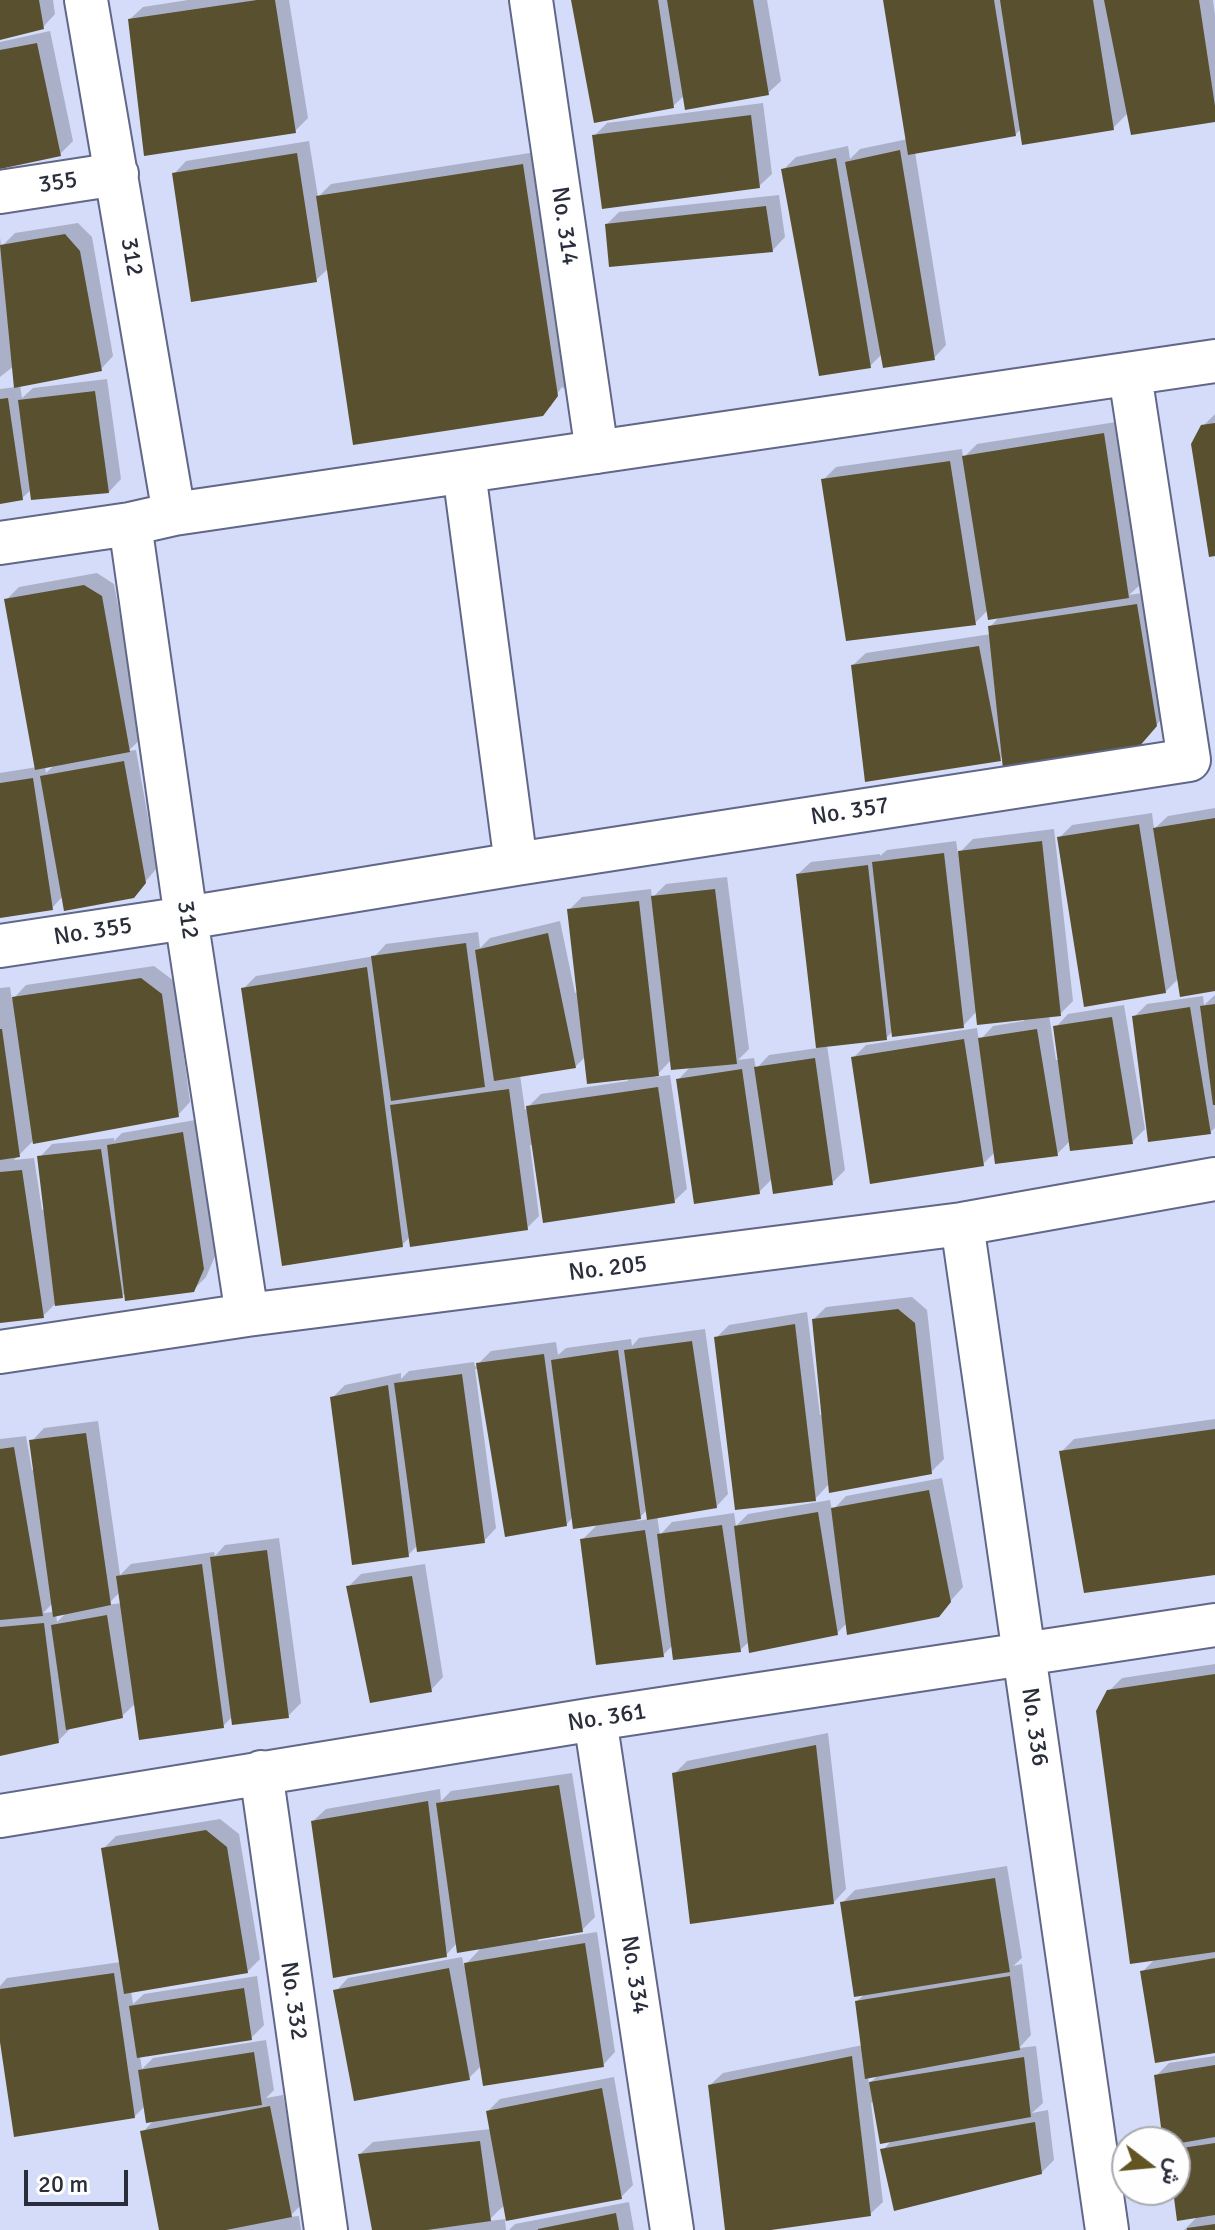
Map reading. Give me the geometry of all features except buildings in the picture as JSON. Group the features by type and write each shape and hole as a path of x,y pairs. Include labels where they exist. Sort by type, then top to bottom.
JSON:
{"street":[{"name":"312","path":"86,0 174,514"},
{"name":"No. 314","path":"531,0 597,452"},
{"name":"355","path":"0,192 117,174"},
{"path":"0,543 130,524 174,514 1215,361"},
{"name":"No. 357","path":"516,864 1189,760 1130,375"},
{"path":"464,472 516,864"},
{"name":"312","path":"130,524 247,1315"},
{"name":"No. 355","path":"0,946 516,864"},
{"name":"No. 205","path":"0,1352 247,1315 962,1224 1215,1179"},
{"name":"No. 336","path":"962,1224 1107,2230"},
{"name":"No. 361","path":"0,1816 595,1719 1215,1625"},
{"name":"No. 334","path":"595,1719 672,2230"},
{"name":"No. 332","path":"261,1772 326,2230"}]}
